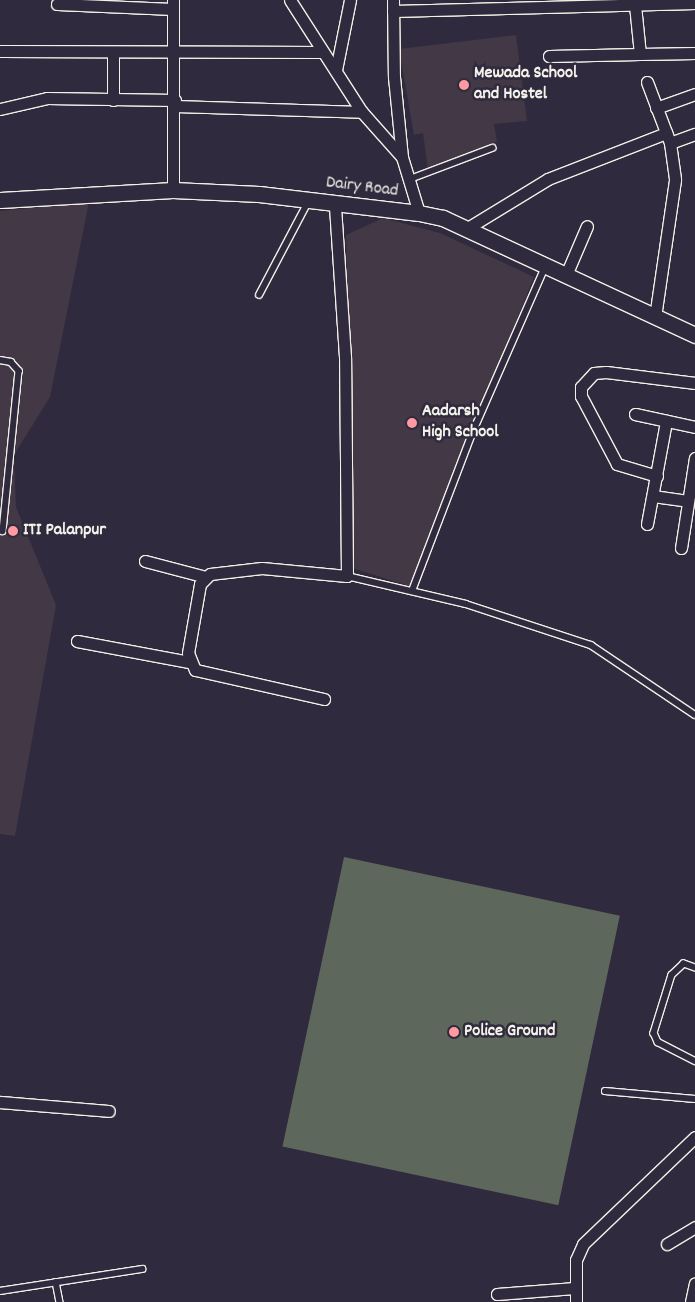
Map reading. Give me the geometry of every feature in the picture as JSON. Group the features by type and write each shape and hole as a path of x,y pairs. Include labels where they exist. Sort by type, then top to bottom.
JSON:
{"street":[{"path":"290,0 362,112 402,157"},
{"path":"336,70 350,0"},
{"path":"418,213 410,179 402,157 393,5 617,3 635,5 665,2 695,3"},
{"path":"57,4 174,4 175,103 173,190"},
{"path":"635,5 640,54"},
{"path":"0,51 322,52"},
{"path":"113,100 114,52"},
{"path":"549,56 695,53"},
{"path":"647,82 668,138 675,180 655,317"},
{"path":"656,108 695,94"},
{"path":"0,109 47,98 362,112"},
{"path":"466,229 548,179 668,138 695,134"},
{"name":"Dairy Road","path":"0,200 173,190 308,200 335,205 418,213 466,229 695,335"},
{"path":"145,561 206,577 262,568 347,576 345,357 335,205"},
{"path":"566,275 587,226"},
{"path":"657,476 617,464 581,396 581,387 594,373 606,372 695,383"},
{"path":"635,414 695,427"},
{"path":"647,524 666,421"},
{"path":"681,548 695,458"},
{"path":"653,496 688,501"},
{"path":"189,662 198,594 206,577"},
{"path":"77,641 189,662 195,670 324,699"},
{"path":"0,1102 109,1111"},
{"path":"576,1302 576,1260 583,1244 695,1137"},
{"path":"667,1244 695,1227"},
{"path":"691,1302 695,1283"},
{"path":"497,1294 575,1288"}],"lane":[{"path":"410,179 492,148"},
{"path":"259,295 308,200"},
{"path":"412,591 474,429 546,266"},
{"path":"0,360 11,362 19,371 3,532"},
{"path":"347,576 412,591 591,645 695,715"},
{"path":"695,968 684,964 672,975 654,1033 658,1042 695,1061"},
{"path":"605,1091 695,1099"},
{"path":"0,1291 142,1269"},
{"path":"56,1282 60,1302"}],"shaded area":[{"name":"Mewada School and Hostel","path":"516,35 527,121 494,124 497,141 428,171 423,133 414,135 399,49"},
{"name":"ITI Palanpur","path":"89,202 50,397 14,455 16,507 56,605 15,836 0,834 0,211"},
{"name":"Aadarsh High School","path":"383,218 440,233 534,277 409,586 352,568 346,235"}],"green space":[{"name":"Police Ground","path":"344,857 620,916 558,1205 282,1147"}],"place":[{"name":"Mewada School and Hostel","path":"464,85"},
{"name":"Aadarsh High School","path":"412,423"},
{"name":"ITI Palanpur","path":"13,531"},
{"name":"Police Ground","path":"454,1032"}]}
